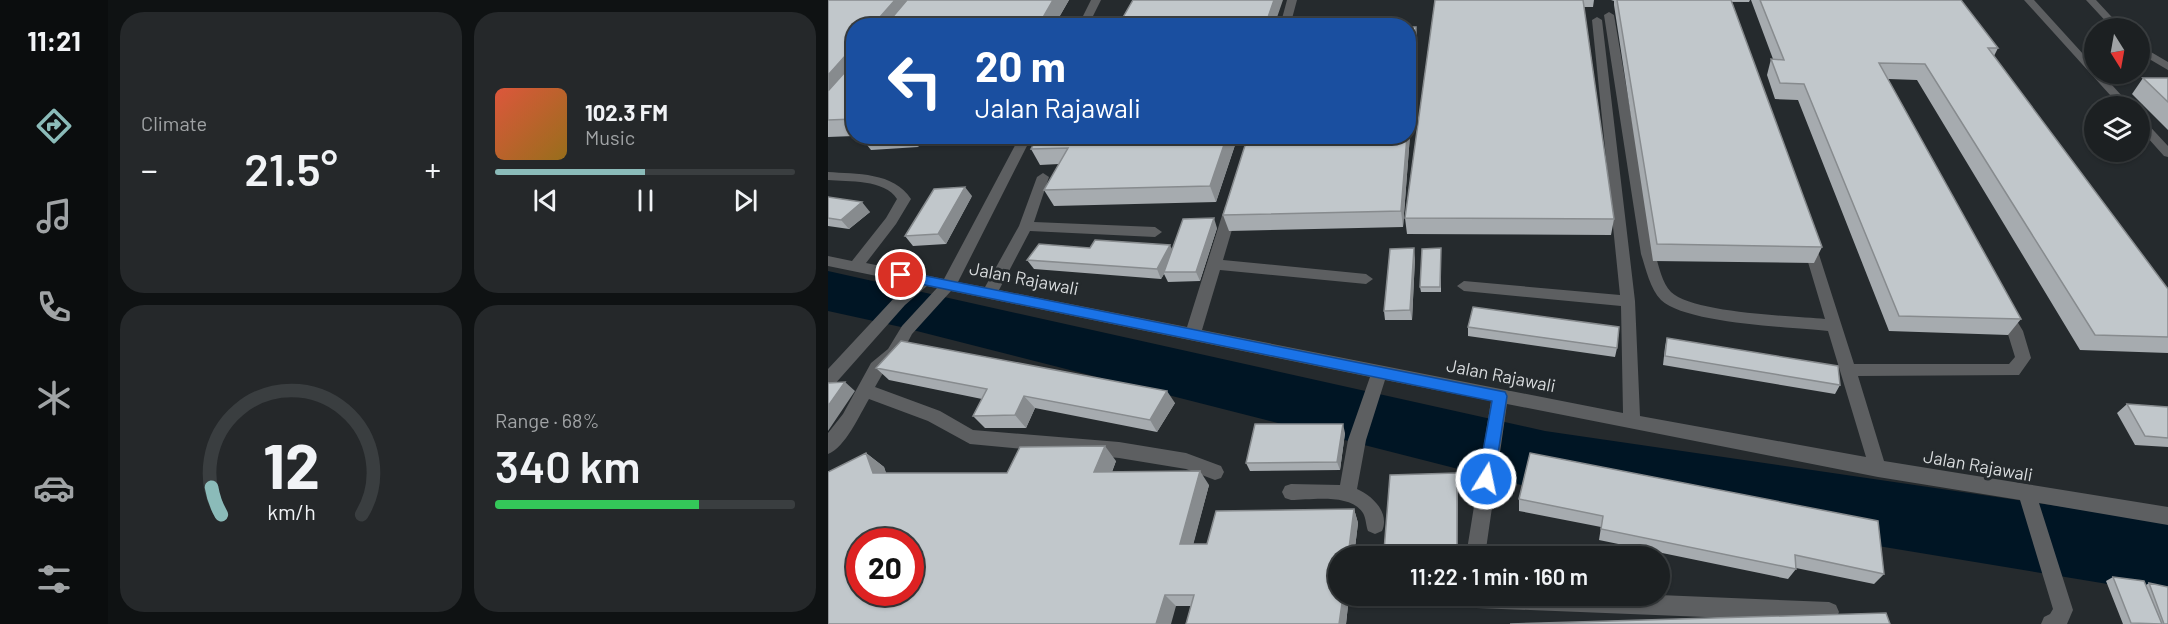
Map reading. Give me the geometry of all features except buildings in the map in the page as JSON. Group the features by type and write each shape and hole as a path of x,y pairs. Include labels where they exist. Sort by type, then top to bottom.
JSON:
{"street":[{"path":"1087,18 1096,0"},
{"path":"1287,18 1293,0"},
{"path":"2029,0 2084,61"},
{"path":"2091,0 2108,18"},
{"path":"1632,422 1628,301 1603,17 1648,254 1656,279 1668,297 1696,310 1835,326"},
{"path":"2150,55 2168,67"},
{"path":"2105,84 2117,96"},
{"path":"2150,133 2168,153"},
{"path":"828,446 849,419 877,368 894,353 907,330 949,284 1022,144"},
{"path":"828,176 872,181 894,186 902,192 904,199 891,221 855,267"},
{"path":"990,292 1026,226 1043,177"},
{"path":"1193,334 1236,190"},
{"path":"1026,226 1155,232"},
{"path":"1804,227 1850,370 1878,469"},
{"name":"Jalan Rajawali","path":"828,261 1500,396 1878,469 2027,495 2168,516"},
{"path":"1214,264 1366,279"},
{"path":"828,380 900,301 924,280"},
{"path":"1464,286 1628,301"},
{"path":"1850,370 2013,370 2023,358 2015,331 1998,300"},
{"path":"1347,494 1357,440 1380,372"},
{"path":"866,391 934,416 970,437 1119,450 1186,461 1215,472"},
{"path":"1476,546 1500,396"},
{"path":"1291,492 1347,494 1362,500 1370,508 1375,525"},
{"path":"2027,495 2063,610 2057,622 2051,624"},
{"path":"1670,605 1830,612"}],"waterway":[{"path":"828,291 901,306 1545,461 2168,558"}],"route":[{"path":"901,275 1500,396 1486,479"}]}
